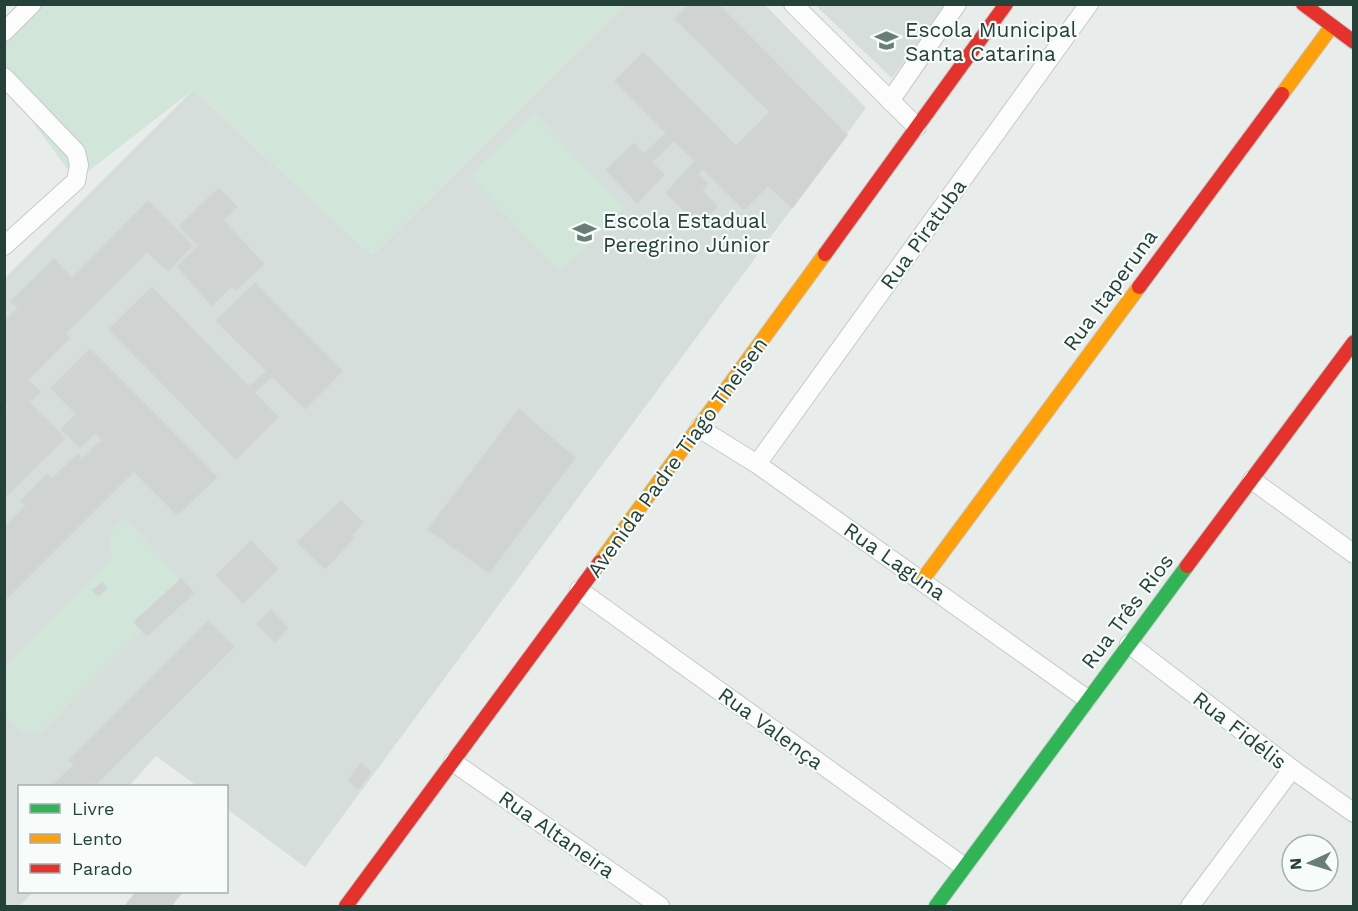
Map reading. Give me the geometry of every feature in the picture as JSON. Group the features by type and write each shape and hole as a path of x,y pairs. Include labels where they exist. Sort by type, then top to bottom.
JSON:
{"street":[{"path":"4,32 33,4"},
{"path":"793,4 917,127"},
{"path":"890,100 957,4"},
{"name":"Avenida Padre Tiago Theisen","path":"346,906 699,428 1006,4"},
{"name":"Rua Piratuba","path":"757,464 1089,4"},
{"path":"1304,4 1353,42"},
{"name":"Rua Itaperuna","path":"922,579 1332,26"},
{"path":"4,77 76,152 79,165 75,181 4,246"},
{"name":"Rua Três Rios","path":"936,906 963,866 1353,342"},
{"name":"Rua Laguna","path":"699,428 757,464 922,579 1087,699"},
{"path":"1252,480 1353,554"},
{"name":"Rua Valença","path":"579,590 963,866"},
{"name":"Rua Fidélis","path":"1129,644 1292,770 1353,813"},
{"name":"Rua Altaneira","path":"453,762 660,906"},
{"path":"1190,906 1292,770"}],"shaded area":[{"path":"625,5 765,5 866,108 305,867 228,810 228,785 196,785 156,756 130,785 18,785 18,893 32,893 20,906 5,906 5,278 193,90 372,255"},
{"name":"Escola Municipal Santa Catarina","path":"815,5 947,5 892,78"}],"green space":[{"path":"33,4 625,5 372,255 193,90 76,181 5,84 4,33"},
{"path":"534,113 625,208 560,271 469,176"},
{"path":"124,518 181,579 135,622 142,630 38,735 23,732 5,714 4,668 112,558 109,535"}],"building":[{"path":"690,4 718,4 847,135 792,208 768,186 744,210 703,169 698,175 708,184 702,190 717,206 700,226 666,193 695,161 674,141 652,162 664,175 637,203 606,170 634,143 644,154 666,133 615,81 643,52 736,146 770,112 675,19"},
{"path":"219,188 237,207 223,220 264,264 236,290 232,286 212,306 177,266 198,246 179,226"},
{"path":"148,201 193,246 168,271 147,252 66,333 41,310"},
{"path":"54,259 73,279 41,310 38,307 4,340 4,322 18,308 11,301"},
{"path":"255,283 342,371 305,409 216,321"},
{"path":"152,287 278,417 236,459 109,329"},
{"path":"38,307 70,338 4,403 4,340"},
{"path":"90,349 217,477 177,515 134,471 4,601 4,527 26,506 21,501 47,474 52,479 78,454 82,459 102,440 51,388"},
{"path":"267,371 272,377 254,392 249,387"},
{"path":"28,380 41,392 29,402 65,438 4,498 4,411 9,408 5,402"},
{"path":"519,409 575,458 489,573 428,529"},
{"path":"76,414 95,433 80,448 61,429"},
{"path":"341,501 363,522 351,536 354,538 325,569 297,542"},
{"path":"251,541 278,569 243,603 216,575"},
{"path":"181,579 194,593 147,636 134,622"},
{"path":"102,583 107,588 98,596 93,590"},
{"path":"271,610 288,628 275,642 257,624"},
{"path":"208,621 234,647 95,785 91,781 87,785 53,785 74,765 69,760"},
{"path":"361,763 371,772 358,789 348,780"},
{"path":"135,893 181,893 171,906 125,906"}],"traffic: fast":[{"path":"936,906 1187,566"}],"traffic: slow":[{"path":"1282,94 1332,26"},
{"path":"600,562 825,254"},
{"path":"923,579 1139,287"}],"traffic: jam":[{"path":"825,254 1006,4"},
{"path":"1303,4 1354,42"},
{"path":"1139,287 1282,94"},
{"path":"1187,566 1354,342"},
{"path":"346,906 600,562"}],"place":[{"name":"Escola Municipal Santa Catarina","path":"887,41"},
{"name":"Escola Estadual Peregrino Júnior","path":"585,232"}]}
